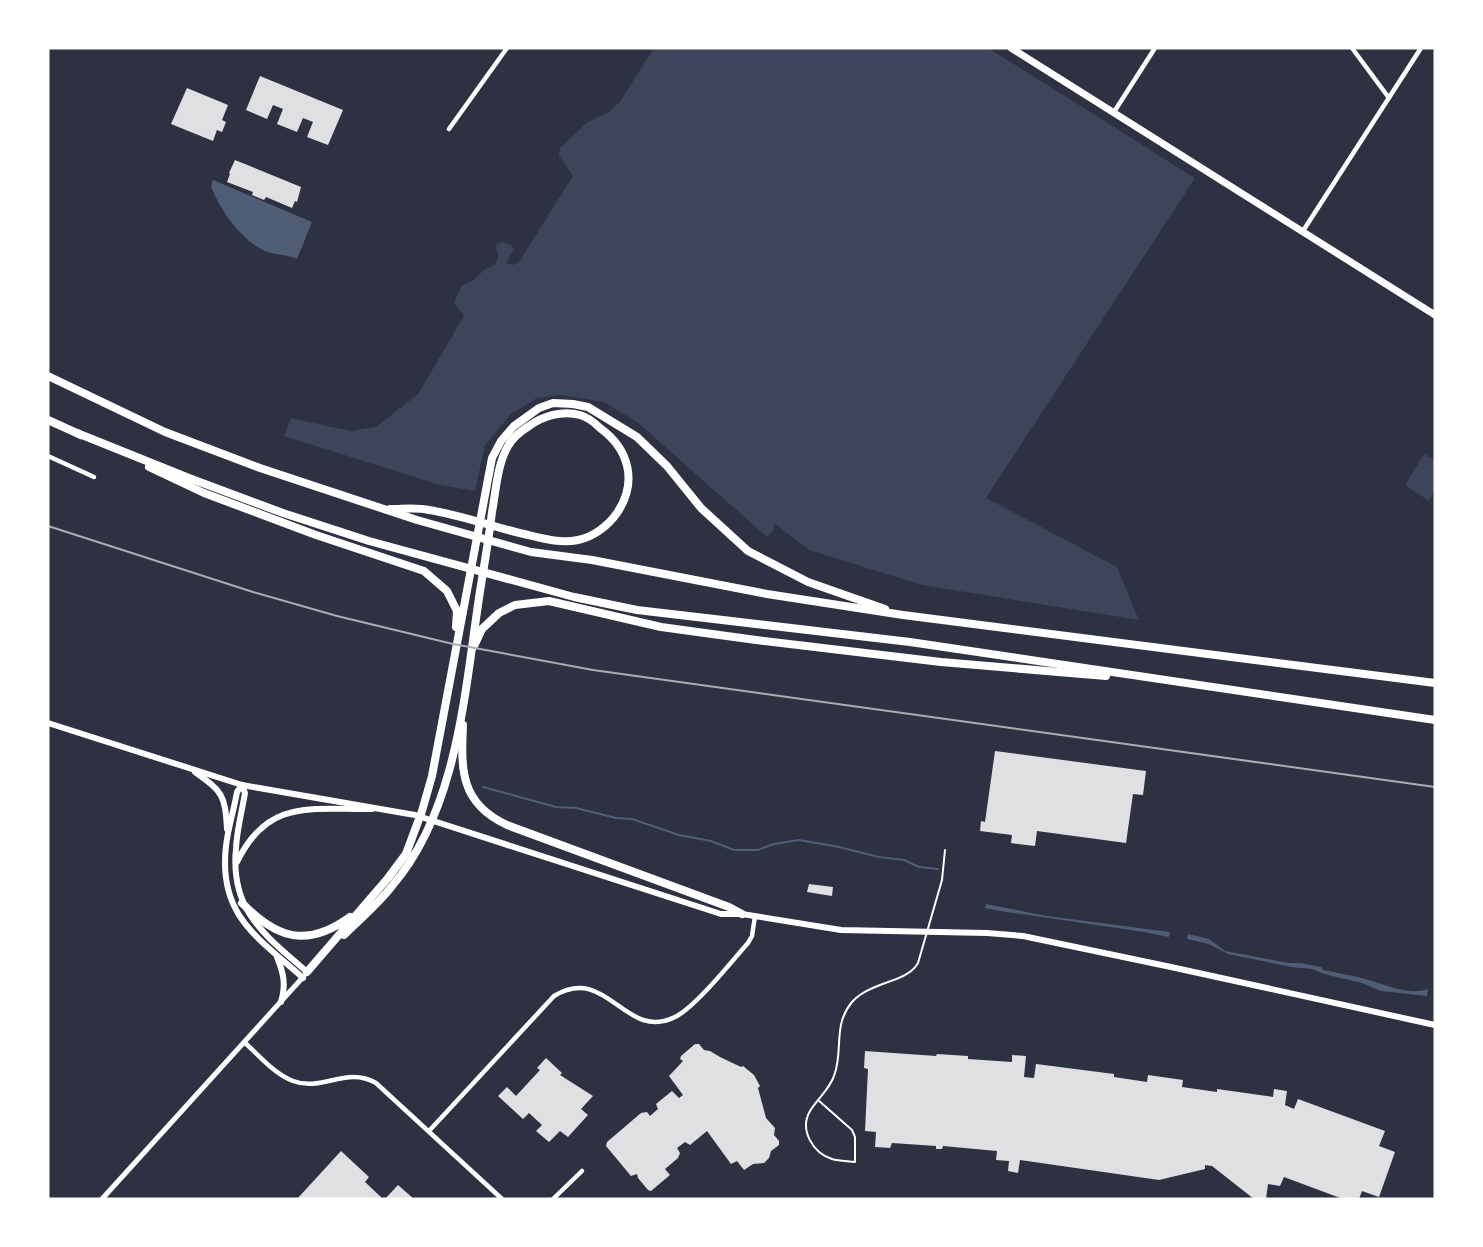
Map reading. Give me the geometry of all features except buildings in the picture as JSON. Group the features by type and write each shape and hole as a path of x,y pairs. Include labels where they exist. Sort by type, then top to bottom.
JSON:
{"highway":[{"path":"48,376 165,432 260,468 380,509 531,552 592,560 767,594 903,615 1435,683"},
{"path":"305,975 358,911 409,856 432,776 492,458 501,441 524,416 553,404 588,407 637,437 667,466 701,508 748,550 808,582 903,615"},
{"path":"305,975 393,886 436,814 449,774 463,702 470,656 497,482 508,446 519,432 542,417 566,413 581,415 616,441 624,454 628,467 624,501 618,512 600,530 578,540 541,538 428,509 380,509"},
{"path":"48,420 204,492 316,535 424,571 447,591 456,611 455,652"},
{"path":"77,433 283,513 369,542 574,597 638,610 910,642 1435,720"},
{"path":"470,656 482,629 499,613 515,604 549,601 661,627 764,641 941,662 1185,683"},
{"path":"463,702 463,771 468,789 482,809 507,825 729,907 742,914"},
{"path":"242,903 271,928 300,936 312,936 330,930 358,911"}],"main road":[{"path":"1011,48 1435,315"},
{"path":"48,723 242,785 388,809 468,832 722,914 742,914 841,930 987,933 1053,941 1435,1025"},
{"path":"189,768 216,788 225,803 227,834"},
{"path":"242,785 237,792 227,834 225,857 232,905 248,929 276,954 305,975"},
{"path":"242,785 245,793 235,849 237,884 242,903 259,927 305,975"},
{"path":"236,864 256,832 281,814 299,811 388,809"},
{"path":"276,954 284,972 285,989 281,1002"}],"street":[{"path":"449,129 507,48"},
{"path":"1114,112 1155,48"},
{"path":"1352,48 1389,98"},
{"path":"1303,231 1421,48"},
{"path":"48,456 94,477"},
{"path":"429,1131 554,996 568,990 589,989 604,994 626,1012 639,1019 655,1022 671,1018 688,1007 748,943 752,936 755,916"},
{"path":"102,1199 305,975"},
{"path":"245,1043 280,1074 296,1082 310,1084 348,1076 373,1081 384,1088 502,1199"},
{"path":"553,1199 582,1171"}],"lane":[{"path":"818,1100 852,1130 855,1137 855,1162 828,1158 817,1150 806,1129 807,1118 818,1100 834,1076 839,1030 846,1011 867,989 913,971 918,963 942,880 945,850"}],"shaded area":[{"path":"654,48 988,48 1195,178 986,498 1117,567 1139,620 922,585 809,550 774,523 774,530 767,537 637,422 604,402 561,395 537,398 510,415 485,445 475,491 440,485 284,436 291,418 350,431 376,427 418,394 464,316 454,303 462,285 495,265 499,256 495,246 502,242 510,244 514,249 506,263 513,265 519,262 573,176 559,156 560,148 588,122 607,113 619,103"},
{"path":"213,180 312,222 297,259 265,251 248,240 232,223 220,204 211,186"},
{"path":"1424,454 1433,459 1435,456 1435,490 1429,501 1405,485"},
{"path":"986,904 1047,916 1170,932 1169,937 1000,911 985,908"},
{"path":"1188,934 1209,939 1225,951 1321,967 1323,970 1404,990 1428,989 1427,996 1381,991 1362,983 1312,969 1228,954 1209,944 1187,939"}],"waterway":[{"path":"483,787 556,807 576,808 616,818 632,819 679,835 711,841 734,850 758,850 774,844 799,840 904,860 919,867 938,869"}],"railway":[{"path":"48,526 253,592 337,616 453,644 593,670 1435,787"}]}
